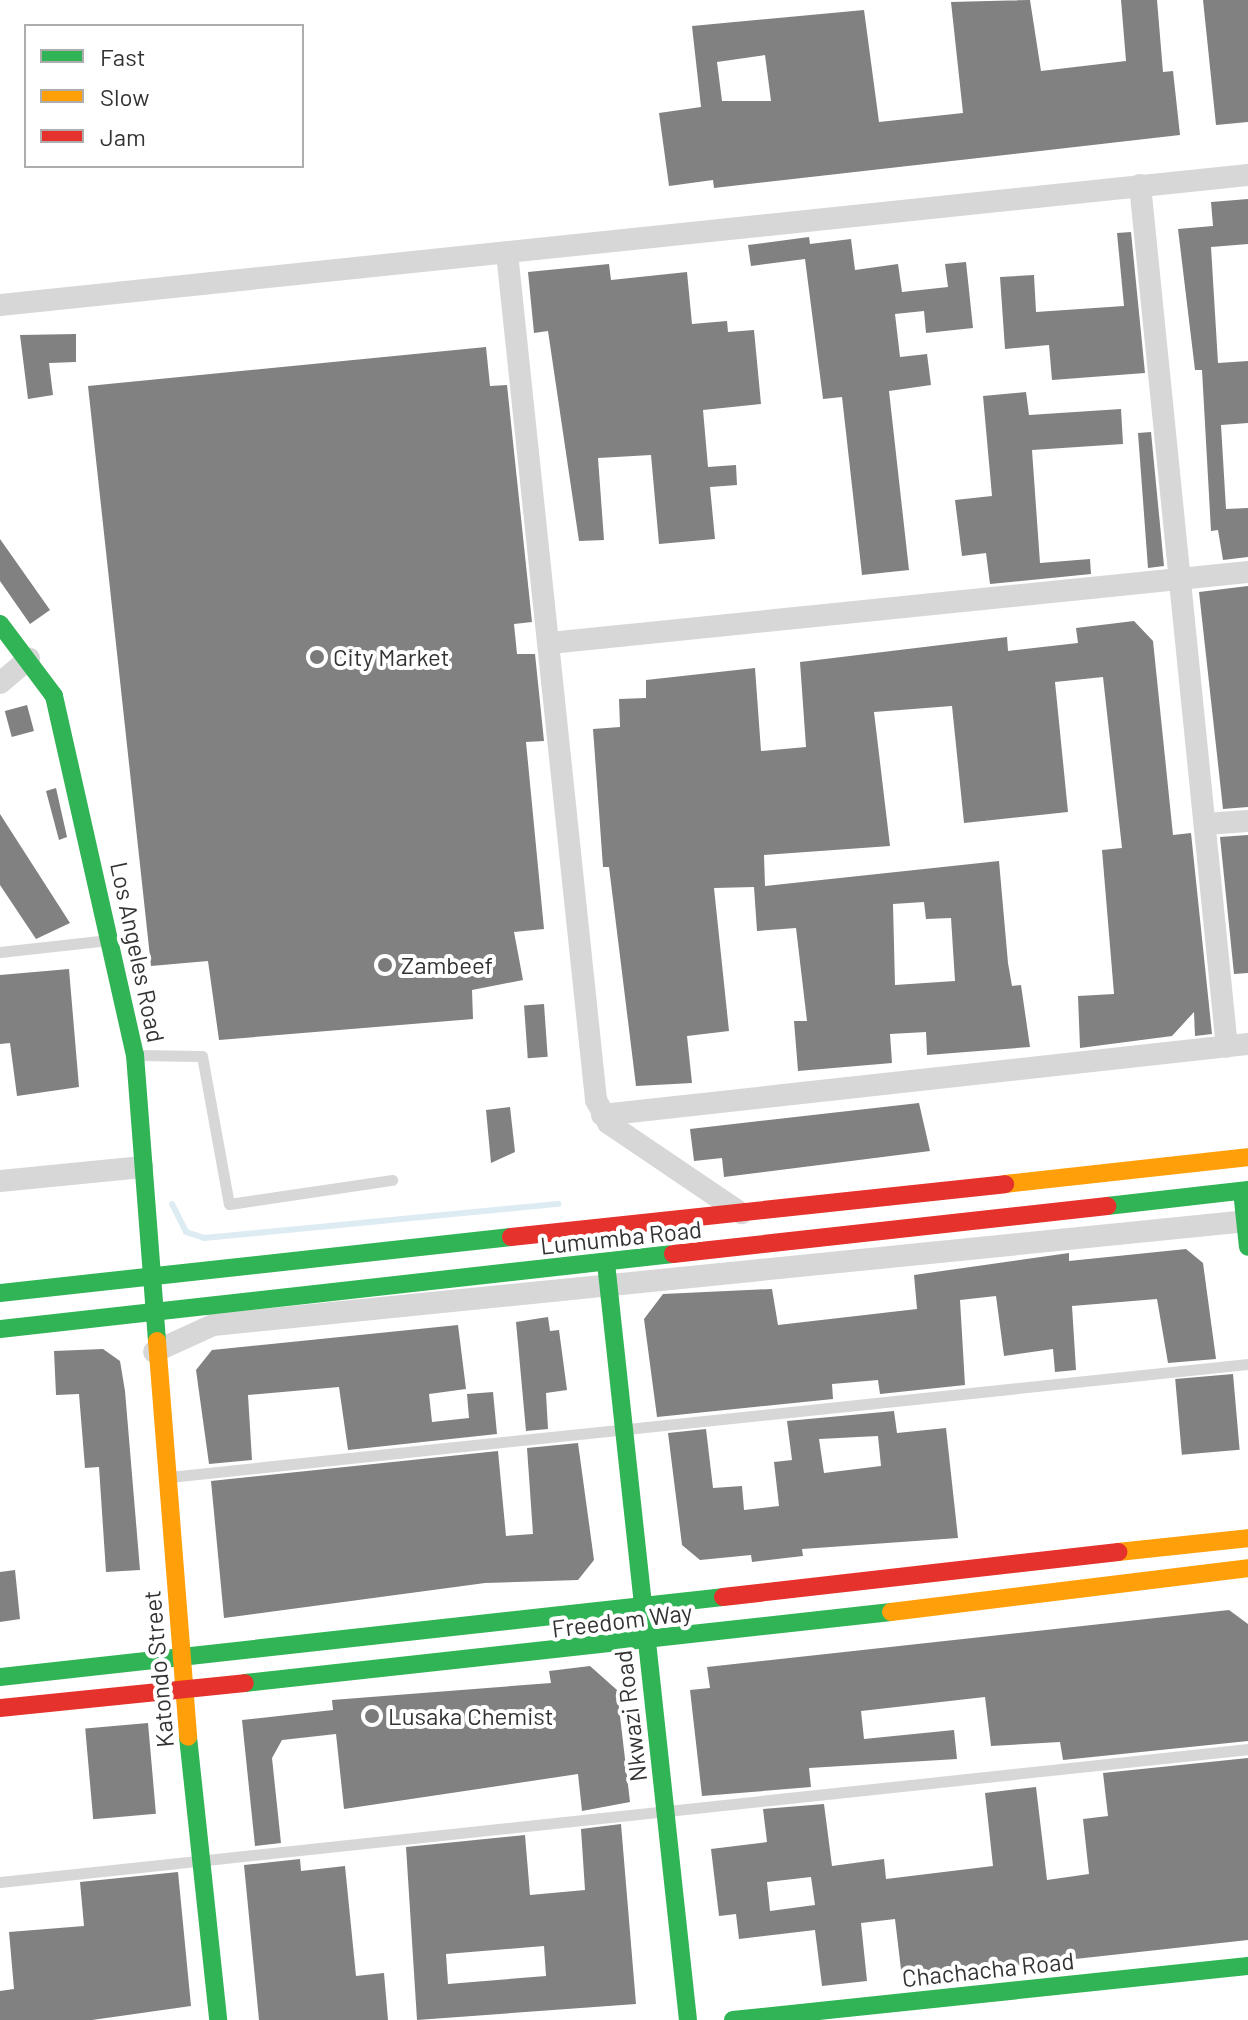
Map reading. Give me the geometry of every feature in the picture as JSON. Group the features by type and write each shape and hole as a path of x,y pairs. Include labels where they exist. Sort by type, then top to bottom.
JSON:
{"main road":[{"name":"Los Angeles Road","path":"0,624 54,696 112,939 135,1055 151,1313"},
{"name":"Lumumba Road","path":"0,1293 149,1274 1248,1157"},
{"name":"Lumumba Road","path":"0,1329 607,1274 1245,1190"},
{"path":"1245,1190 1248,1247"},
{"name":"Nkwazi Road","path":"607,1274 639,1608 688,2020"},
{"name":"Katondo Street","path":"151,1313 183,1692 218,2020"},
{"name":"Freedom Way","path":"0,1677 1248,1538"},
{"name":"Freedom Way","path":"0,1708 183,1692 645,1642 1248,1568"},
{"name":"Chachacha Road","path":"733,2020 1248,1966"}],"street":[{"path":"0,305 1248,175"},
{"path":"602,1115 1237,1046 1205,824 1140,185"},
{"path":"507,253 602,1115 741,1213"},
{"path":"550,643 1248,572"},
{"path":"0,683 29,659"},
{"path":"1205,824 1248,821"},
{"path":"0,1181 142,1167"},
{"path":"154,1352 213,1325 607,1274 1246,1221"}],"lane":[{"path":"0,952 112,939"},
{"path":"135,1055 202,1056 229,1204 392,1180"},
{"path":"165,1477 623,1426 1248,1364"},
{"path":"0,1882 201,1863 665,1810 1248,1749"}],"building":[{"path":"1030,0 1041,71 1126,61 1121,0 1157,0 1163,72 1173,71 1180,135 714,188 713,180 669,186 659,113 701,107 692,26 864,10 879,122 963,113 951,2","holes":["765,55 771,101 722,101 717,62"]},
{"path":"1203,0 1248,0 1248,122 1216,125"},
{"path":"1248,199 1248,244 1211,247 1218,363 1248,361 1248,423 1221,425 1226,509 1248,508 1248,557 1223,560 1218,530 1211,531 1202,370 1195,370 1178,229 1213,226 1211,202"},
{"path":"1131,232 1145,373 1052,380 1049,345 1005,349 1000,277 1034,275 1036,312 1124,306 1117,233"},
{"path":"809,237 810,244 851,239 855,270 898,264 902,292 948,287 945,264 966,262 973,328 926,333 924,311 895,314 900,357 927,354 931,385 889,391 909,570 862,575 842,397 823,399 805,259 751,266 748,245"},
{"path":"609,264 611,280 687,272 692,324 727,321 728,332 754,330 761,404 703,410 708,467 736,465 737,485 710,487 715,539 659,544 651,455 598,458 604,540 579,541 548,331 534,333 528,272"},
{"path":"76,334 76,362 49,363 53,395 28,399 20,335"},
{"name":"City Market","path":"486,347 490,386 507,385 532,622 514,624 517,654 535,654 544,741 526,742 544,929 514,932 523,980 472,990 473,1019 219,1040 208,961 151,966 88,386"},
{"path":"1026,392 1029,415 1121,409 1123,444 1032,450 1040,563 1090,559 1091,574 990,584 986,553 962,556 955,500 992,496 983,396"},
{"path":"1151,432 1164,566 1148,568 1138,433"},
{"path":"0,539 50,610 30,624 0,581"},
{"path":"1248,586 1248,807 1223,809 1199,592"},
{"path":"1134,621 1153,641 1173,835 1191,833 1212,1034 1195,1036 1194,1012 1172,1036 1080,1048 1078,996 1114,994 1102,850 1122,848 1103,677 1055,682 1068,812 964,823 952,706 874,712 890,846 764,855 765,886 999,861 1008,963 1012,986 1021,985 1030,1047 927,1055 926,1032 890,1034 892,1063 798,1071 794,1021 807,1021 796,928 757,931 754,887 714,888 729,1031 687,1036 692,1083 636,1086 609,867 603,867 593,729 620,727 619,699 646,698 646,680 755,668 761,751 806,747 800,662 1007,637 1008,651 1078,643 1076,628","holes":["924,902 926,919 951,918 955,981 895,985 893,904"]},
{"path":"27,705 34,731 12,737 5,711"},
{"path":"56,788 67,837 59,840 46,791"},
{"path":"0,814 70,923 36,939 0,885"},
{"path":"1248,835 1248,973 1234,974 1220,837"},
{"path":"69,969 79,1087 17,1096 10,1043 0,1044 0,975"},
{"path":"544,1004 548,1057 528,1058 524,1005"},
{"path":"919,1103 930,1151 724,1177 722,1158 694,1161 690,1129"},
{"path":"510,1107 515,1152 491,1163 486,1110"},
{"path":"1186,1249 1203,1263 1216,1359 1168,1363 1157,1299 1072,1306 1076,1370 1055,1372 1053,1349 1004,1356 996,1296 960,1300 965,1385 880,1394 878,1380 832,1384 833,1399 657,1417 644,1319 663,1294 772,1289 778,1325 917,1309 914,1275 1069,1253 1069,1261"},
{"path":"548,1317 550,1331 559,1330 567,1390 546,1393 548,1429 526,1431 516,1322"},
{"path":"458,1325 466,1389 429,1394 432,1422 469,1418 467,1394 493,1392 497,1434 348,1450 339,1387 248,1395 252,1460 209,1464 196,1370 212,1350"},
{"path":"103,1349 120,1361 140,1570 106,1572 99,1467 85,1468 79,1394 56,1395 54,1351"},
{"path":"1233,1374 1240,1450 1182,1455 1175,1379"},
{"path":"894,1411 897,1433 946,1428 958,1538 802,1549 803,1556 752,1562 751,1555 700,1560 682,1545 668,1433 706,1429 713,1488 742,1486 744,1510 779,1506 774,1462 792,1460 787,1421","holes":["878,1436 881,1466 824,1473 819,1439"]},
{"path":"578,1443 594,1560 578,1580 485,1583 224,1618 211,1481 498,1451 506,1536 533,1534 527,1448"},
{"path":"15,1570 20,1619 0,1622 0,1572"},
{"path":"1229,1610 1248,1624 1248,1741 1063,1760 1060,1742 991,1746 985,1697 861,1711 864,1739 954,1730 957,1759 809,1768 811,1787 702,1796 690,1690 710,1688 707,1667"},
{"path":"590,1666 617,1690 630,1802 582,1811 578,1774 344,1809 336,1734 282,1740 272,1758 281,1843 255,1846 242,1720 333,1710 332,1700 551,1683 549,1671"},
{"path":"148,1723 156,1814 93,1819 85,1728"},
{"path":"1248,1758 1248,1940 902,1978 895,1919 861,1923 867,1981 822,1986 815,1930 739,1939 736,1914 719,1916 711,1849 767,1842 763,1809 824,1804 832,1866 884,1859 886,1879 993,1866 985,1793 1036,1787 1047,1880 1089,1874 1083,1819 1108,1816 1103,1773","holes":["811,1877 815,1905 770,1911 767,1882"]},
{"path":"621,1824 636,2004 417,2020 406,1847 525,1835 530,1895 585,1890 581,1829","holes":["544,1946 546,1976 448,1984 446,1954"]},
{"path":"300,1859 301,1871 345,1866 356,1976 384,1973 388,2020 259,2020 244,1865"},
{"path":"178,1872 191,2006 92,2020 0,2020 0,1991 14,1989 9,1932 84,1926 80,1882"}],"waterway":[{"path":"172,1204 186,1232 204,1238 558,1204"}],"traffic: fast":[{"path":"0,624 54,696 135,1055 157,1341"},
{"path":"1107,1206 1248,1190"},
{"path":"1242,1191 1248,1247"},
{"path":"0,1293 511,1237"},
{"path":"0,1329 673,1254"},
{"path":"606,1263 688,2020"},
{"path":"0,1677 723,1597"},
{"path":"245,1683 891,1612"},
{"path":"188,1737 218,2020"},
{"path":"733,2020 1248,1966"}],"traffic: slow":[{"path":"1005,1184 1248,1157"},
{"path":"157,1341 188,1737"},
{"path":"1118,1552 1248,1538"},
{"path":"891,1612 1248,1568"}],"traffic: jam":[{"path":"511,1237 1005,1184"},
{"path":"673,1254 1107,1206"},
{"path":"723,1597 1118,1552"},
{"path":"0,1708 245,1683"}],"place":[{"name":"City Market","path":"317,657"},
{"name":"Zambeef","path":"385,965"},
{"name":"Lusaka Chemist","path":"372,1716"}]}
